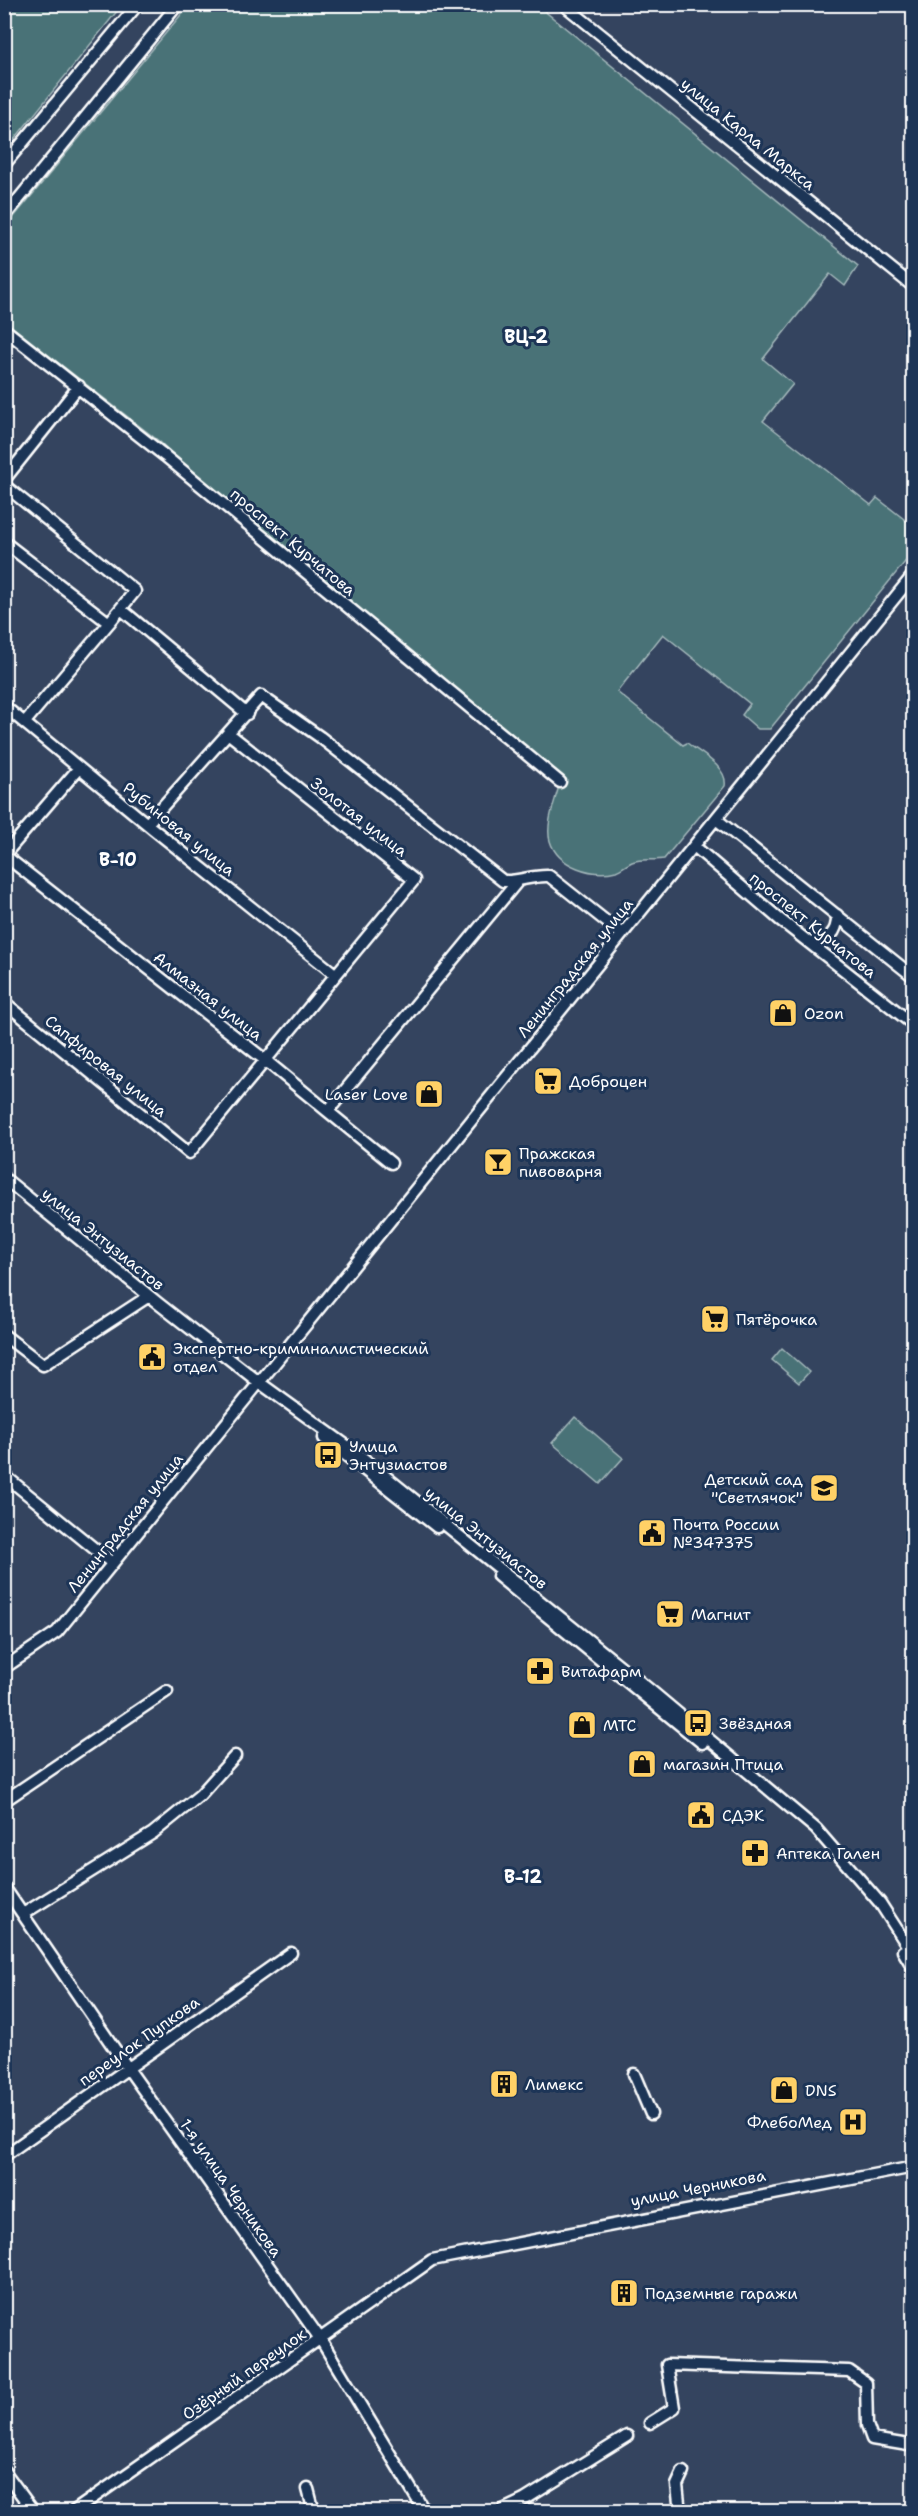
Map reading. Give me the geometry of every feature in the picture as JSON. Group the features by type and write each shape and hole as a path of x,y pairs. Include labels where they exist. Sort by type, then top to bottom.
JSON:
{"street":[{"path":"4,165 138,4"},
{"path":"4,217 178,4"},
{"name":"улица Карла Маркса","path":"563,4 914,287"},
{"name":"проспект Курчатова","path":"4,329 79,386 560,782"},
{"path":"25,722 135,591 4,483 79,386"},
{"path":"4,542 109,624"},
{"name":"Ленинградская улица","path":"4,1668 57,1632 111,1563 261,1385 622,934 914,575"},
{"path":"121,609 247,714"},
{"path":"147,824 261,696 320,737 503,881 517,882"},
{"name":"Рубиновая улица","path":"4,706 336,975"},
{"name":"Золотая улица","path":"228,733 414,880 336,975"},
{"path":"4,855 79,768"},
{"name":"проспект Курчатова","path":"717,819 914,977"},
{"path":"695,847 261,1385 816,1837 876,1908 914,1969"},
{"name":"проспект Курчатова","path":"695,847 778,919 914,1024"},
{"name":"Алмазная улица","path":"4,855 265,1060 391,1163"},
{"path":"328,1111 517,882 527,877 549,876 622,934"},
{"path":"811,943 826,940 832,935 836,929 837,915"},
{"path":"265,1060 336,975"},
{"name":"Сапфировая улица","path":"4,1002 189,1153 265,1060"},
{"name":"улица Энтузиастов","path":"4,1178 261,1385 354,1451 642,1683 816,1829 880,1903 914,1956"},
{"path":"4,1335 43,1365 149,1296"},
{"path":"5,1478 111,1563"},
{"path":"4,1801 167,1691"},
{"path":"23,1914 153,1833 200,1795 236,1756"},
{"name":"1-я улица Черникова","path":"4,1887 127,2067 321,2340 425,2511"},
{"name":"переулок Пупкова","path":"4,2156 291,1953"},
{"path":"634,2074 651,2114"},
{"name":"улица Черникова","path":"490,2248 501,2242 564,2229 914,2161"},
{"name":"улица Черникова","path":"432,2260 914,2167"},
{"name":"Озёрный переулок","path":"73,2511 321,2340 432,2260"},
{"path":"650,2423 674,2408 667,2365 849,2371 866,2383 867,2426 872,2439 914,2446"},
{"path":"500,2511 524,2500 627,2436"},
{"path":"4,2471 34,2511"},
{"path":"680,2511 677,2485 683,2472"},
{"path":"308,2489 314,2511"}],"green space":[{"path":"4,5 122,5 5,151"},
{"path":"189,5 537,5 858,266 845,286 830,274 763,359 793,384 763,421 871,505 877,498 913,526 913,552 770,729 758,729 742,715 750,704 663,634 617,692 683,745 687,743 712,761 725,779 725,786 664,859 636,861 616,871 597,872 577,868 560,858 550,841 549,827 560,782 189,470 160,442 5,321 4,229"},
{"path":"782,1348 809,1372 799,1383 772,1360"},
{"path":"575,1417 623,1458 600,1484 552,1443"}],"place":[{"name":"Ozon","path":"783,1013"},
{"name":"Доброцен","path":"548,1081"},
{"name":"Laser Love","path":"429,1094"},
{"name":"Пражская пивоварня","path":"498,1162"},
{"name":"Пятёрочка","path":"715,1319"},
{"name":"Экспертно-криминалистический отдел","path":"152,1357"},
{"name":"Улица Энтузиастов","path":"328,1455"},
{"name":"Детский сад \"Светлячок\"","path":"824,1488"},
{"name":"Почта России №347375","path":"652,1533"},
{"name":"Магнит","path":"670,1614"},
{"name":"Витафарм","path":"540,1671"},
{"name":"Звёздная","path":"698,1723"},
{"name":"МТС","path":"582,1725"},
{"name":"магазин Птица","path":"642,1764"},
{"name":"СДЭК","path":"701,1815"},
{"name":"Аптека Гален","path":"755,1853"},
{"name":"Лимекс","path":"504,2084"},
{"name":"DNS","path":"784,2090"},
{"name":"ФлебоМед","path":"853,2122"},
{"name":"Подземные гаражи","path":"624,2293"}],"district":[{"name":"ВЦ-2","path":"526,337"},
{"name":"В-10","path":"118,860"},
{"name":"В-12","path":"523,1877"}]}
